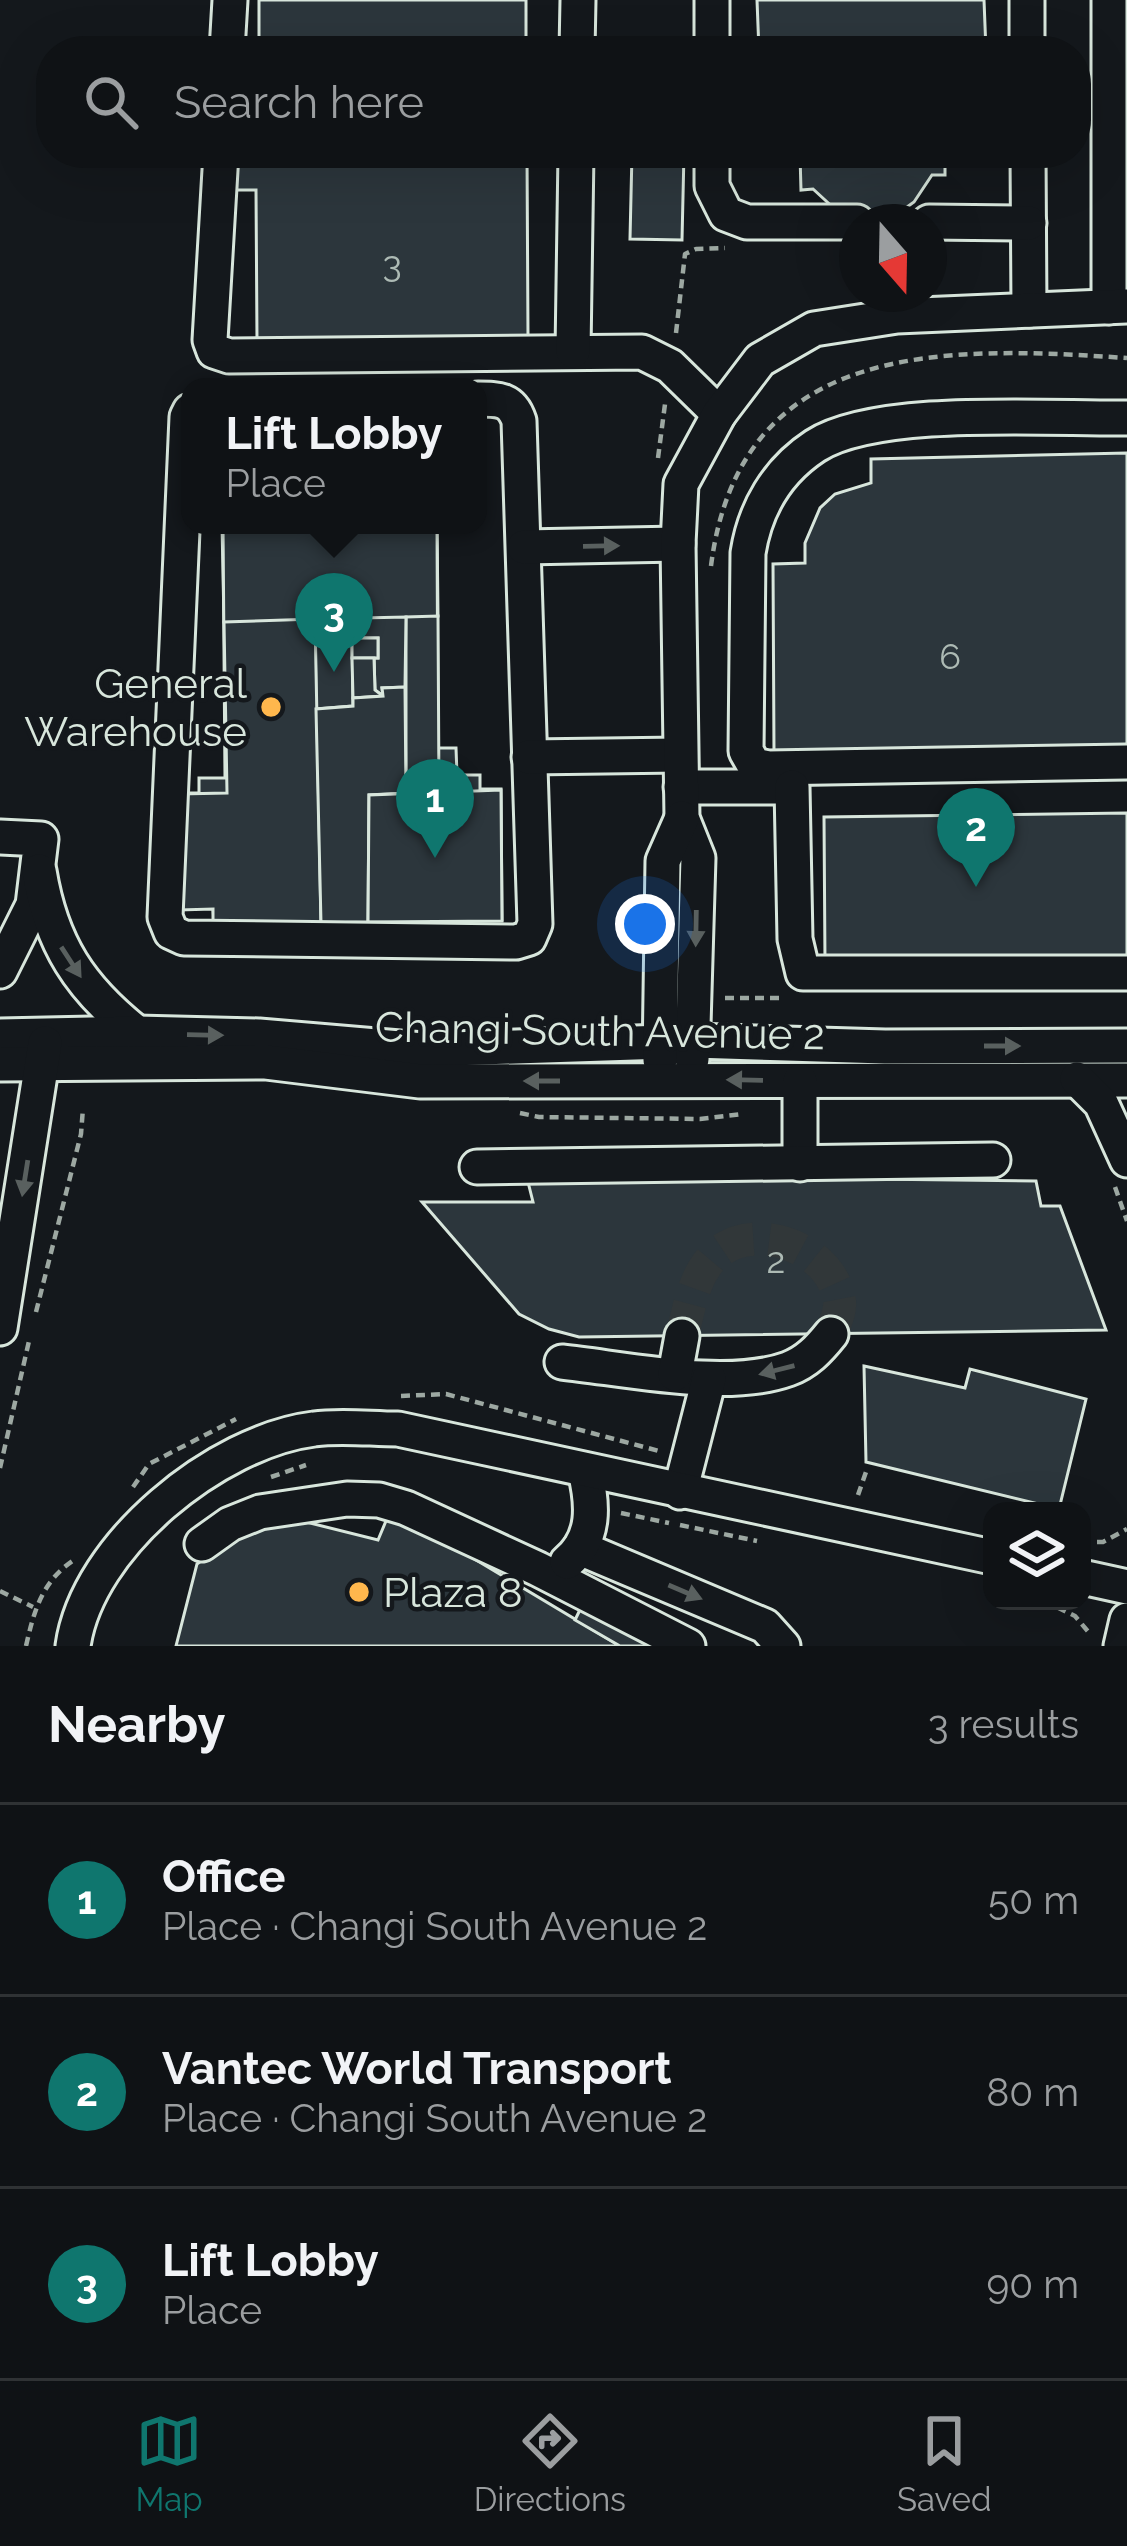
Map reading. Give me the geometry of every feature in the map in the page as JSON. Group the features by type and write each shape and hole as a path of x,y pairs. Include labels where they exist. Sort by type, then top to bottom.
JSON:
{"street":[{"path":"228,36 230,0"},
{"path":"578,0 578,36"},
{"path":"712,0 712,36"},
{"path":"1027,0 1027,36"},
{"path":"675,1079 698,858 681,787 681,484 719,414 760,360 814,329 897,316 1118,307 1108,0"},
{"path":"220,168 210,340 214,351 229,356 642,352 670,366 719,414"},
{"path":"573,351 576,168"},
{"path":"712,168 712,186 726,214 748,222 839,222"},
{"path":"1028,168 1029,310"},
{"path":"947,222 1029,223"},
{"path":"181,534 165,917 171,932 184,938 232,939 516,943 530,938 535,924 524,547 515,408 503,399 487,399"},
{"path":"1127,418 880,425 816,446 779,478 752,526 748,553 746,752 754,764 768,768 1127,762"},
{"path":"524,547 678,544"},
{"path":"529,757 681,787 1127,784"},
{"path":"792,787 795,939 803,974 1127,973"},
{"path":"0,837 41,839 39,872 23,932 0,970"},
{"path":"39,872 64,955 94,995 137,1033"},
{"name":"Changi South Avenue 2","path":"0,1064 45,1049 137,1033 259,1036 423,1050 677,1041 1127,1046"},
{"name":"Changi South Avenue 2","path":"0,1038 45,1049 266,1062 420,1081 1127,1080"},
{"path":"0,1328 45,1049"},
{"path":"1077,1079 1101,1103 1127,1160"},
{"path":"800,1081 800,1164"},
{"path":"477,1167 994,1160"},
{"path":"562,1362 709,1379 789,1369 815,1354 831,1334"},
{"path":"675,1374 682,1336"},
{"path":"680,1492 709,1379"},
{"path":"73,1646 98,1579 132,1534 188,1483 243,1450 313,1429 398,1429 983,1555"},
{"path":"538,1569 564,1564 580,1548 593,1507 585,1471"},
{"path":"202,1544 260,1511 347,1499 379,1500 538,1569 688,1646"},
{"path":"580,1548 765,1626 783,1646"},
{"path":"1091,1579 1127,1587"},
{"path":"1106,1639 1127,1620"}],"path":[{"path":"657,478 685,254 728,248"},
{"path":"726,495 766,429 817,388 890,362 959,354 1127,358"},
{"path":"0,1468 81,1134 83,1108"},
{"path":"858,1495 866,1472"},
{"path":"1091,1542 1103,1542 1127,1529"},
{"path":"0,1591 34,1607"},
{"path":"1062,1610 1106,1639"}],"building":[{"path":"259,0 526,0 526,36 259,36"},
{"path":"757,0 984,0 985,36 758,36"},
{"path":"230,168 527,168 528,337 257,340 256,190 230,190"},
{"path":"632,168 684,168 682,240 630,239"},
{"path":"800,168 945,168 945,175 932,175 911,204 839,204 839,212 813,189 801,190"},
{"path":"1127,453 1127,749 774,753 773,564 805,563 805,543 820,508 835,494 871,483 871,459"},
{"name":"General Warehouse","path":"222,534 437,534 438,616 224,622"},
{"path":"223,534 437,534 438,748 456,748 457,775 480,775 480,789 501,789 502,920 214,924 213,908 180,909 179,793 199,793 199,778 225,778"},
{"path":"438,616 439,791 406,793 406,617"},
{"path":"406,617 405,687 382,688 383,696 375,690 378,638 352,638 353,706 316,709 315,619"},
{"name":"General Warehouse","path":"315,619 321,923 213,924 213,909 179,910 178,794 227,793 224,622"},
{"path":"352,638 378,638 378,658 352,658"},
{"path":"352,658 374,658 375,690 383,696 353,698"},
{"name":"General Warehouse","path":"405,687 406,793 369,795 368,922 321,923 316,709 353,706 353,698 383,696 382,688"},
{"path":"501,790 502,921 368,922 369,795"},
{"path":"1127,813 1127,958 825,962 824,817"},
{"path":"871,1174 871,1179 1036,1181 1041,1206 1060,1206 1106,1330 579,1337 519,1314 422,1202 533,1202 528,1182"},
{"path":"864,1366 965,1388 970,1369 1086,1399 1061,1502 1030,1502 866,1462"},
{"name":"Plaza 8","path":"391,1509 620,1646 176,1646 197,1564 266,1512 378,1540"},
{"path":"592,1585 679,1646 620,1646 575,1620"}],"tunnel":[{"path":"682,1336 696,1285 712,1258 728,1246 766,1239 805,1252 832,1280 840,1307 831,1334"}],"place":[{"name":"Lift Lobby","path":"334,672"},
{"name":"General Warehouse","path":"271,707"},
{"name":"Office","path":"435,858"},
{"name":"Vantec World Transport","path":"976,887"},
{"name":"Plaza 8","path":"359,1592"}]}
